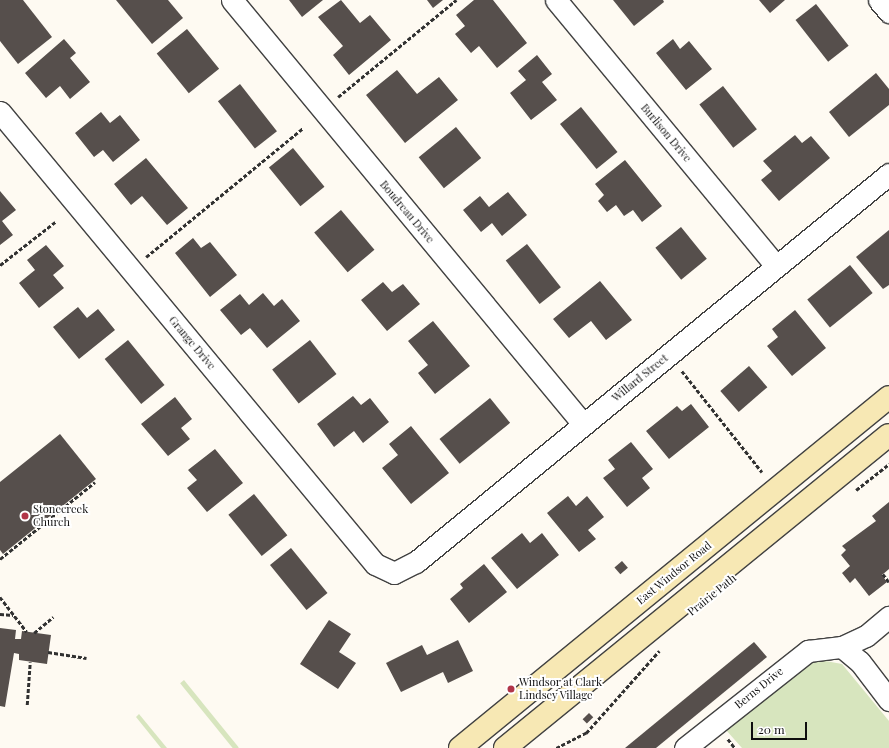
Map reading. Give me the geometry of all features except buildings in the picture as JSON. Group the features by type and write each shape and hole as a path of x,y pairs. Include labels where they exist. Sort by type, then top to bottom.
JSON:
{"main road":[{"name":"East Windsor Road","path":"460,748 889,397"},
{"path":"505,748 889,435"}],"street":[{"name":"Boudreau Drive","path":"232,0 583,424"},
{"name":"Burlison Drive","path":"556,0 776,266"},
{"path":"879,0 889,12"},
{"name":"Grange Drive","path":"0,112 375,564 387,571"},
{"name":"Willard Street","path":"387,571 394,573 416,562 889,174"},
{"name":"Berns Drive","path":"685,748 808,651 842,647 866,636 889,617"},
{"path":"842,647 860,662 889,700"}],"path":[{"path":"337,98 456,0"},
{"path":"145,257 303,128"},
{"path":"0,265 55,222"},
{"path":"682,371 762,472"},
{"path":"852,493 889,464"},
{"path":"0,559 95,482"},
{"path":"882,574 889,582"},
{"path":"0,597 27,632"},
{"path":"0,614 14,615"},
{"path":"34,633 53,617"},
{"path":"556,748 586,733 661,649"},
{"path":"48,652 87,658"},
{"path":"27,705 30,662"}],"green space":[{"path":"820,660 842,664 889,721 889,748 742,748 726,730 806,664"},
{"path":"184,680 239,748 233,748 180,683"},
{"path":"139,714 167,748 161,748 136,717"}],"place":[{"name":"Stonecreek Church","path":"25,516"},
{"name":"Windsor at Clark Lindsey Village","path":"511,689"}]}
